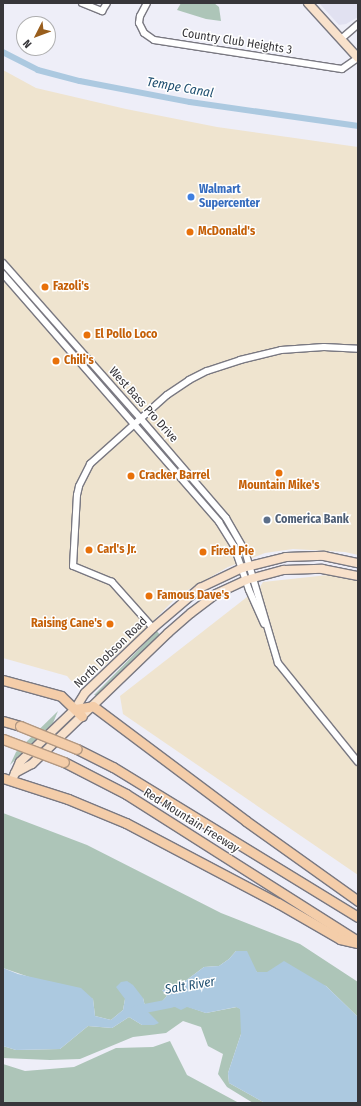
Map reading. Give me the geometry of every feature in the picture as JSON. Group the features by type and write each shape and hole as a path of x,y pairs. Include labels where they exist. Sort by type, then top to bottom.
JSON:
{"highway":[{"path":"3,680 60,696 82,716"},
{"path":"75,709 93,706 246,821 358,901"},
{"name":"Red Mountain Freeway","path":"3,721 20,726 77,749 113,767 358,917"},
{"name":"Red Mountain Freeway","path":"3,738 64,762 126,794 358,942"},
{"path":"10,777 126,822 278,903 340,939 358,942"}],"main road":[{"path":"308,3 358,58"},
{"name":"North Dobson Road","path":"10,777 20,762 75,709 85,693 153,628 200,588 248,572 280,558 305,555 339,558 358,563"},
{"name":"North Dobson Road","path":"10,777 32,764 190,613 248,572 305,569 335,570 358,576"}],"street":[{"path":"82,3 102,12 107,3"},
{"name":"Country Club Heights 3","path":"147,3 140,16 139,23 144,33 154,40 342,69 358,58"},
{"path":"341,39 358,24"},
{"name":"West Bass Pro Drive","path":"3,263 226,518 241,542 248,572"},
{"name":"West Bass Pro Drive","path":"3,274 219,522 248,572"},
{"path":"153,628 112,582 73,566 79,486 90,464 140,418 190,380 233,362 268,352 293,348 324,347 358,349"},
{"path":"248,572 260,616 267,629 278,663 282,670 358,762"}],"shaded area":[{"path":"319,3 358,3 358,17 346,24 339,25"},
{"path":"3,70 36,88 126,109 217,127 358,147 358,555 345,552 293,549 265,553 228,567 179,595 145,629 91,678 86,673 74,684 67,676 3,658"},
{"path":"328,575 358,581 358,875 123,714 120,696 260,587 263,582"}],"green space":[{"path":"181,3 214,3 219,7 221,21 206,19 177,10"},
{"path":"157,631 160,635 98,696 94,695"},
{"path":"58,711 53,723 10,765 16,752"},
{"path":"3,813 87,845 221,913 300,944 358,982 358,1017 326,986 267,972 257,972 236,951 229,959 219,966 204,967 176,988 162,990 167,996 157,1007 186,1006 206,1013 237,1007 241,1009 241,1034 228,1073 229,1083 265,1103 253,1103 227,1087 218,1074 223,1054 208,1046 201,1027 183,1021 166,1033 133,1037 80,1059 50,1060 3,1058 3,1046 16,1050 60,1049 88,1026 112,1028 129,1017 142,1025 146,1010 143,998 125,999 123,1010 111,1020 95,1016 93,999 3,968"},
{"path":"170,1041 187,1075 239,1103 3,1103 3,1064 25,1071 74,1067 116,1048 153,1047"}],"water":[{"path":"236,951 247,951 257,972 267,972 284,961 326,986 358,1017 358,1103 265,1103 229,1083 228,1073 241,1034 240,1009 236,1007 206,1013 187,1007 181,1010 175,1007 157,1007 167,996 162,990 176,988 204,967 219,966 229,959"},
{"path":"3,968 18,974 81,988 93,999 95,1016 111,1020 123,1010 125,999 116,987 121,982 127,981 133,985 143,998 146,1010 159,1023 154,1025 142,1025 129,1017 112,1028 88,1026 60,1049 16,1050 3,1046"}],"waterway":[{"name":"Tempe Canal","path":"3,52 38,70 80,81 190,102 358,126"},
{"name":"Salt River","path":"134,1010 170,1003"}],"place":[{"name":"Walmart Supercenter","path":"191,197"},
{"name":"McDonald's","path":"190,232"},
{"name":"Fazoli's","path":"45,287"},
{"name":"El Pollo Loco","path":"87,335"},
{"name":"Chili's","path":"56,361"},
{"name":"Mountain Mike's","path":"279,473"},
{"name":"Cracker Barrel","path":"131,476"},
{"name":"Comerica Bank","path":"267,520"},
{"name":"Carl's Jr.","path":"89,550"},
{"name":"Fired Pie","path":"203,552"},
{"name":"Famous Dave's","path":"149,596"},
{"name":"Raising Cane's","path":"110,624"}]}
